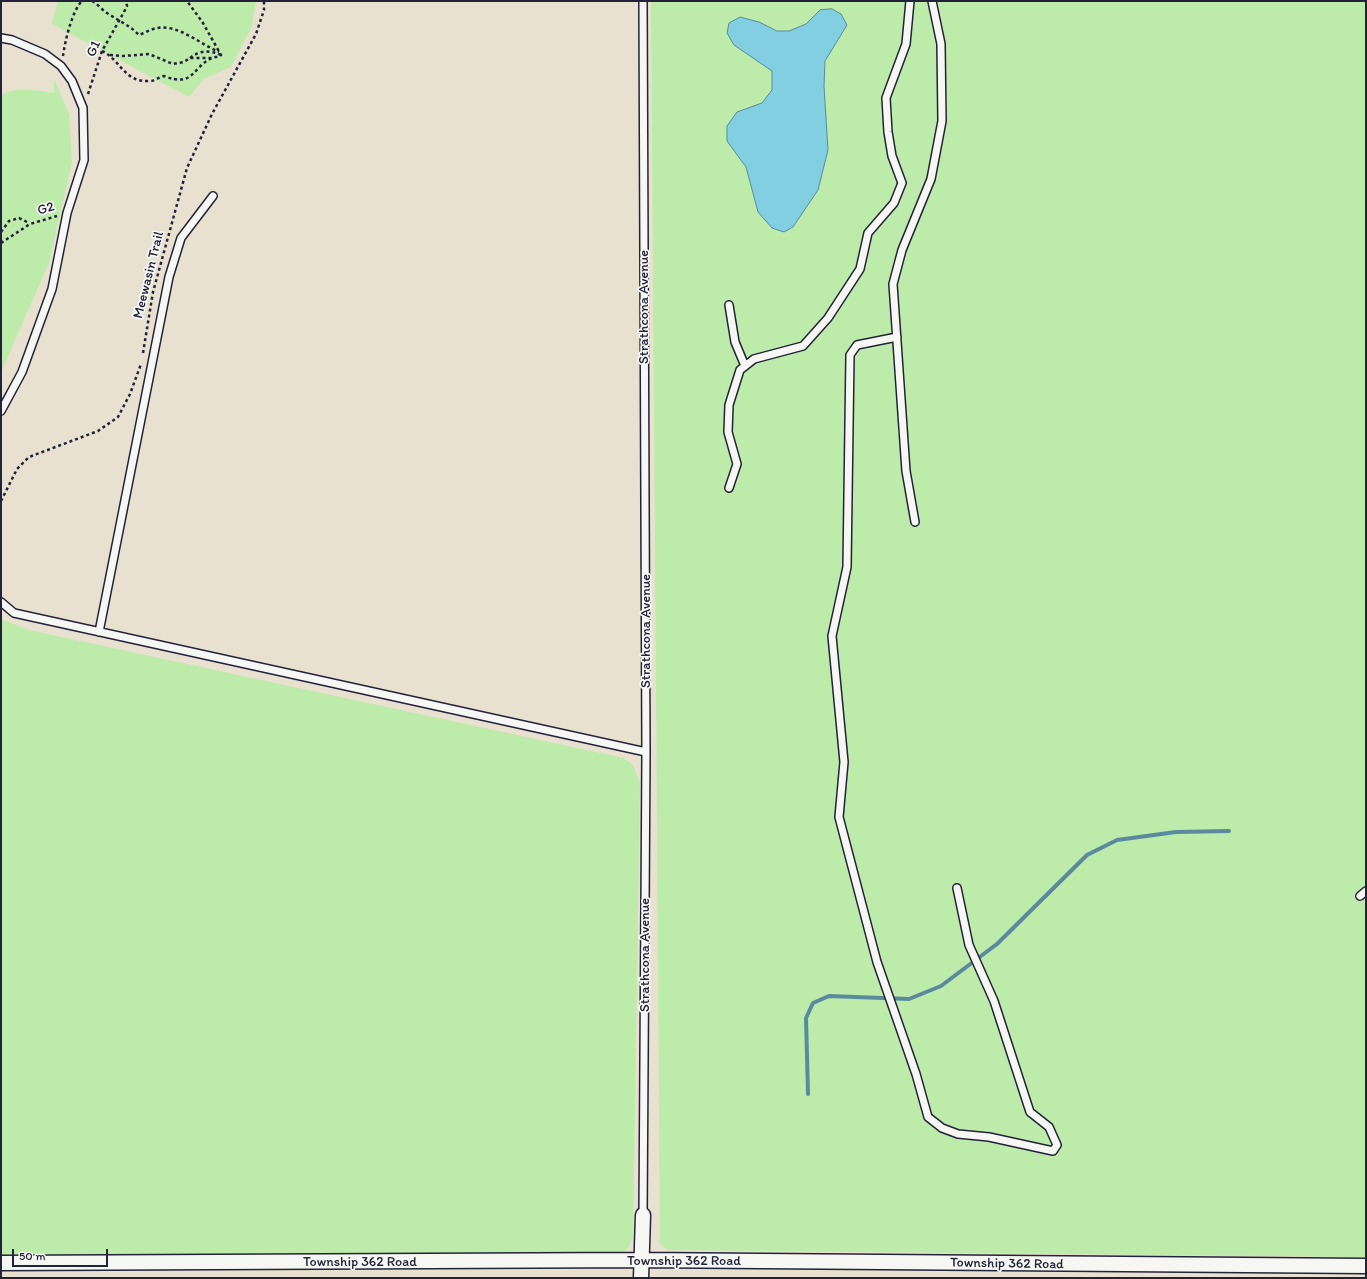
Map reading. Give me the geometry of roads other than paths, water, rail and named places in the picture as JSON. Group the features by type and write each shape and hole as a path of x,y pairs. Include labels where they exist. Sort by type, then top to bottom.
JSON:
{"street":[{"name":"Strathcona Avenue","path":"641,1278 643,1215"},
{"name":"Township 362 Road","path":"1,1263 641,1260 1090,1271 1366,1266"}],"lane":[{"name":"Strathcona Avenue","path":"643,1 646,752 643,1215"},
{"path":"729,488 737,464 728,432 729,405 740,370 754,359 803,346 828,318 860,269 868,233 894,203 902,183 892,156 886,98 906,44 910,1"},
{"path":"916,522 906,471 893,284 902,250 931,179 942,121 941,44 932,1"},
{"path":"1,38 12,40 45,54 61,66 72,81 83,108 84,160 67,213 52,289 22,372 1,411"},
{"path":"99,632 169,277 181,238 213,196"},
{"path":"729,305 735,342 745,366"},
{"path":"897,336 857,345 850,355 847,567 832,636 844,762 839,817 877,962 916,1074 928,1117 942,1128 958,1134 989,1137 1053,1151 1057,1145 1049,1127 1030,1112 994,1001 969,946 957,888"},
{"path":"1,602 14,614 646,752"},
{"path":"1360,896 1366,891"}],"water":[{"path":"832,9 841,14 847,25 825,61 824,86 828,150 818,190 793,227 784,232 772,228 758,212 746,167 727,141 727,126 737,112 762,103 772,90 772,71 734,45 727,33 729,23 740,17 759,22 777,31 789,31 806,24 820,10"}],"waterway":[{"path":"808,1094 806,1018 813,1003 829,996 909,999 941,986 997,944 1087,855 1117,840 1176,832 1229,831"}]}
